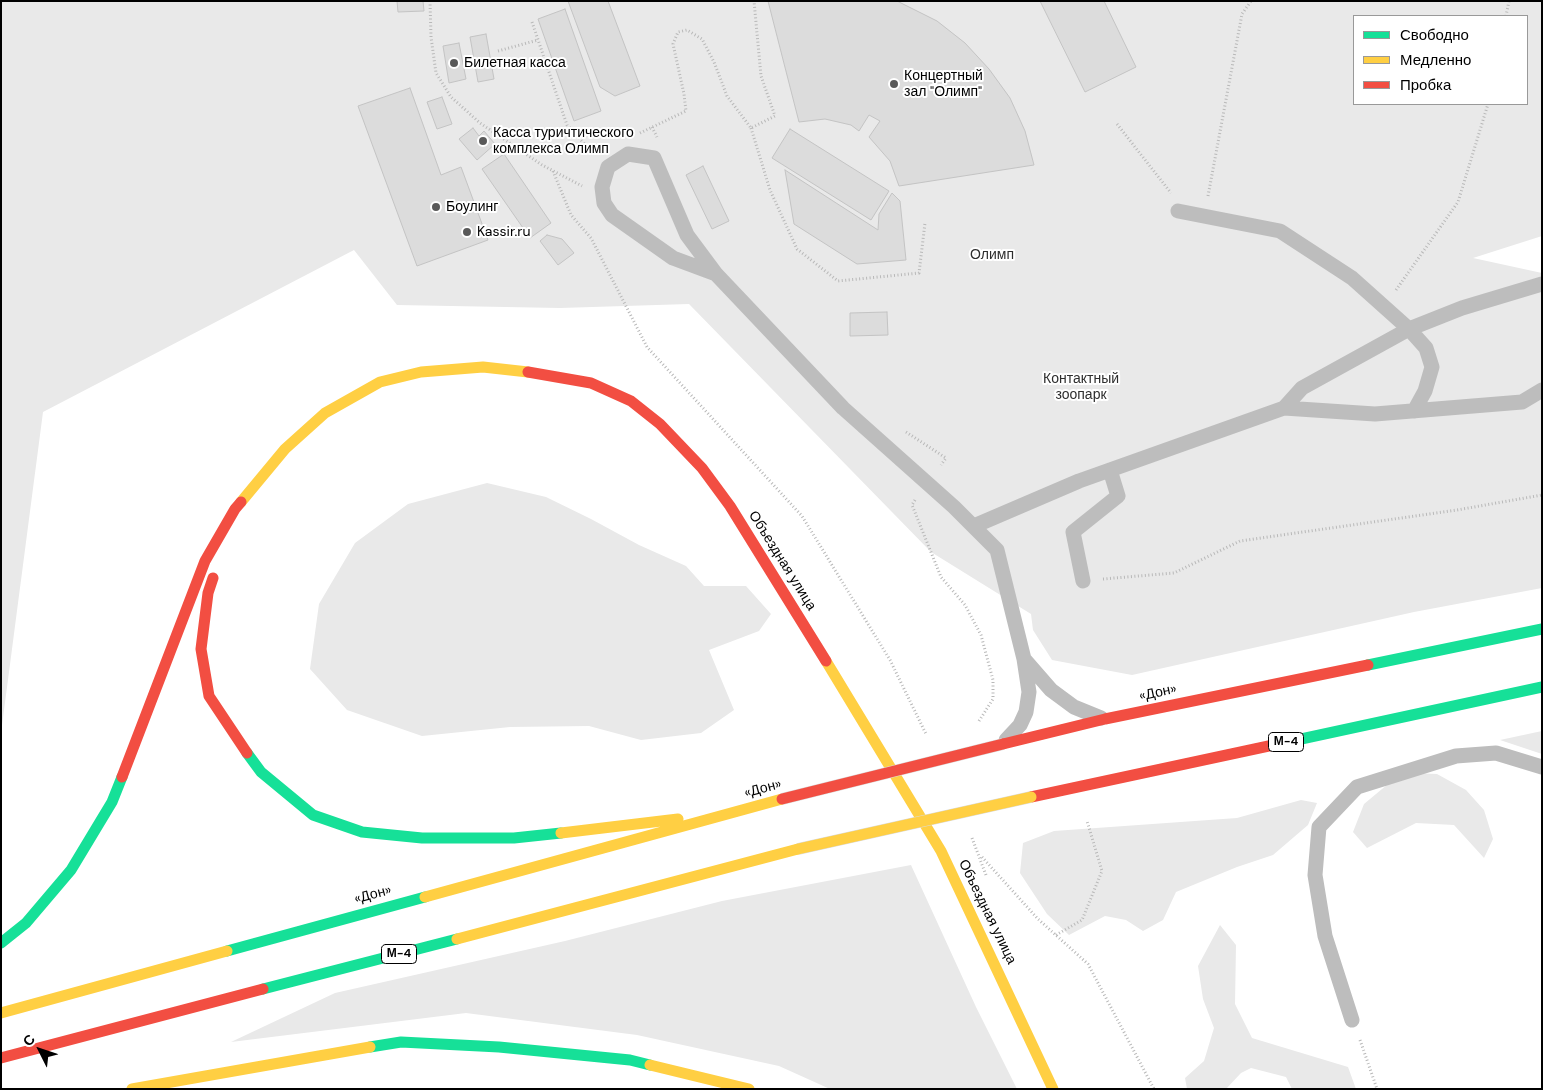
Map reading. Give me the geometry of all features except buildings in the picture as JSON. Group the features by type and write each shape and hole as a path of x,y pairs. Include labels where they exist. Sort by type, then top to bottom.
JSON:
{"main road":[{"name":"Объездная улица","path":"285,450 325,413 380,382 421,372 483,366 591,382 631,401 660,424 702,468 730,506 838,680 941,852 1053,1089"},
{"path":"285,450 244,506 223,544 208,592 201,649 209,696 233,734 261,772 313,816 362,832 422,838 514,838 728,813"},
{"path":"1,943 26,923 70,870 112,802 205,561 235,509 285,450"},
{"name":"«Дон»","path":"1,1013 782,799 1105,719 1542,628"},
{"name":"М-4","path":"1,1058 798,850 1542,687"},
{"path":"132,1089 401,1042 498,1047 630,1060 749,1089"}],"lane":[{"path":"716,274 672,258 612,215 604,204 602,187 608,167 628,154 654,158 687,235 716,274 843,408 954,507 997,550 1024,659 1029,692 1026,712 1020,725 1003,744"},
{"path":"1182,212 1280,231 1352,278 1409,329 1426,348 1432,367 1425,391 1414,411"},
{"path":"1284,408 1302,388 1409,329 1462,308 1539,286"},
{"path":"974,526 1078,481 1284,408 1375,414 1522,402 1542,390"},
{"path":"1083,581 1073,532 1118,496 1110,470"},
{"path":"1024,659 1051,690 1074,707 1105,719"},
{"path":"1352,1020 1324,927 1315,875 1320,827 1357,787 1456,756 1496,753 1542,767"}],"path":[{"path":"430,1 431,37 436,73 451,97 480,123 553,171 580,186 602,187"},
{"path":"750,128 775,116 761,76 754,1"},
{"path":"1203,216 1242,14 1251,1"},
{"path":"1506,15 1509,1"},
{"path":"532,22 567,125 594,154 590,162"},
{"path":"636,135 686,111 673,44 678,32 687,30 702,40 714,62 727,96 750,128 770,190 797,249 838,281 919,273 925,223"},
{"path":"498,51 538,40"},
{"path":"1384,307 1458,202 1488,105"},
{"path":"1117,124 1182,212"},
{"path":"553,171 571,215 591,238 647,347 802,516 890,660 930,742"},
{"path":"580,186 584,178"},
{"path":"1083,581 1174,572 1240,541 1457,510 1542,495"},
{"path":"1056,935 1082,920 1102,871 1087,821"},
{"path":"968,829 980,855 988,882"},
{"path":"980,855 1038,919 1088,964 1154,1089"},
{"path":"1352,1020 1377,1089"}],"green space":[{"name":"Олимп","path":"1,1 1542,1 1542,236 1473,258 1542,273 1542,588 1414,612 1132,675 1052,660 1033,630 1031,614 931,552 689,304 560,308 397,305 354,250 43,412 1,733"},
{"path":"487,483 546,497 639,545 686,566 704,586 746,586 771,614 759,631 709,650 734,710 701,733 641,740 589,726 510,727 422,736 347,710 310,669 319,604 355,543 408,504"},
{"path":"1542,731 1542,754 1500,740"},
{"path":"1411,773 1437,774 1466,790 1484,810 1493,839 1484,858 1454,825 1416,823 1367,848 1353,832 1364,804 1388,784"},
{"path":"1301,800 1317,803 1308,825 1273,855 1237,867 1176,892 1163,920 1143,931 1126,920 1105,916 1069,935 1047,914 1020,873 1023,843 1054,831 1237,818"},
{"path":"911,865 976,1007 1017,1089 830,1089 779,1066 637,1035 466,1013 231,1042 335,993 565,941 722,901"},
{"path":"1220,925 1236,945 1235,1004 1252,1038 1348,1067 1356,1089 1292,1089 1286,1077 1251,1068 1241,1073 1226,1089 1187,1089 1185,1078 1204,1061 1214,1028 1203,999 1198,966"}],"traffic: fast":[{"path":"1368,665 1542,629"},
{"path":"1278,744 1542,687"},
{"path":"247,753 261,772 313,815 362,832 422,838 514,838 561,833"},
{"path":"1,943 26,923 71,870 112,802 122,777"},
{"path":"227,951 425,897"},
{"path":"263,989 457,939"},
{"path":"370,1047 401,1042 499,1047 630,1060 650,1065"}],"traffic: slow":[{"path":"241,502 285,449 325,413 380,382 421,372 483,367 528,372"},
{"path":"826,661 941,851 1053,1089"},
{"path":"798,849 1031,797"},
{"path":"425,897 782,799"},
{"path":"561,833 678,819"},
{"path":"457,939 798,849"},
{"path":"1,1013 227,951"},
{"path":"132,1089 370,1047"},
{"path":"650,1065 749,1089"}],"traffic: jam":[{"path":"528,372 591,383 631,401 660,424 702,468 730,506 826,661"},
{"path":"122,777 205,561 241,502"},
{"path":"213,578 208,593 201,649 209,696 247,753"},
{"path":"1003,744 1105,719 1368,665"},
{"path":"782,799 1003,744"},
{"path":"1031,797 1278,744"},
{"path":"1,1058 263,989"}],"place":[{"name":"Билетная касса","path":"454,63"},
{"name":"Концертный зал \"Олимп\"","path":"894,84"},
{"name":"Касса туричтического комплекса Олимп","path":"483,141"},
{"name":"Боулинг","path":"436,207"},
{"name":"Kassir.ru","path":"467,232"}],"park label":[{"name":"Контактный зоопарк","path":"1081,388"}]}
